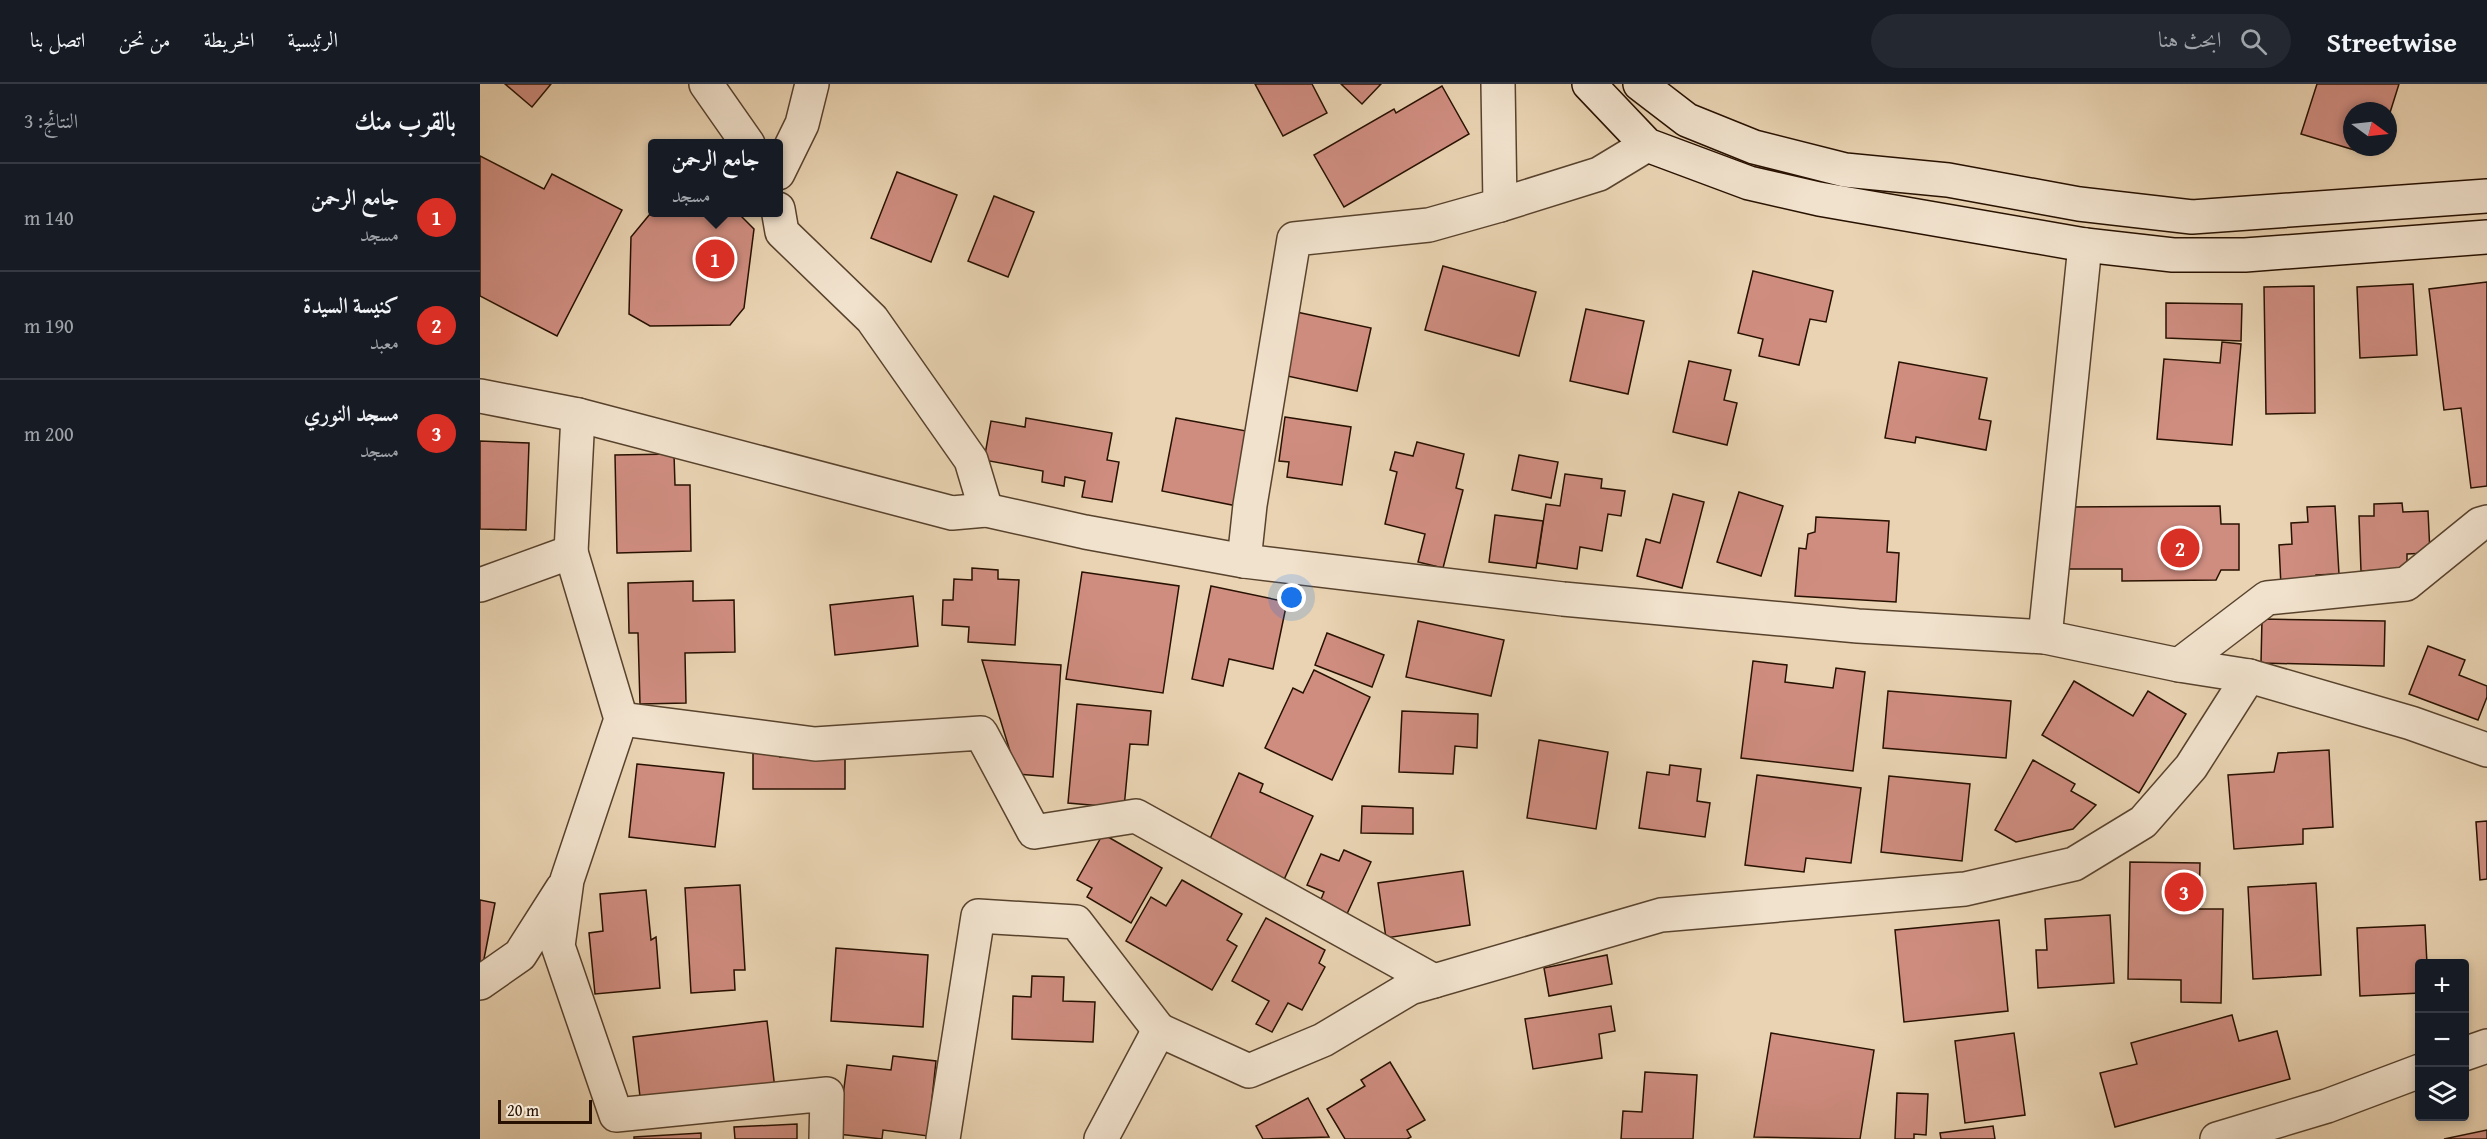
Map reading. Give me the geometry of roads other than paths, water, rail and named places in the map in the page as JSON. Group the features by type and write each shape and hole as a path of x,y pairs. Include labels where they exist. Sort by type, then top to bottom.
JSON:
{"street":[{"path":"706,84 744,139"},
{"path":"783,163 802,124 812,84"},
{"path":"1498,84 1500,205"},
{"path":"1589,84 1647,145 1749,183 1819,199 2085,245 2173,255 2245,255 2487,237"},
{"path":"1640,84 1687,120 1754,147 1845,170 1948,180 2079,204 2192,217 2487,196"},
{"path":"1244,561 1250,505 1294,239 1429,225 1599,174 1647,145"},
{"path":"779,217 782,232 872,319 971,460 986,510"},
{"path":"2045,637 2085,245"},
{"path":"480,396 578,415 952,513 986,510 1085,532 1244,561 1563,599 1858,626 2045,637 2179,666 2249,676 2411,723 2487,750"},
{"path":"578,415 571,552 621,719 567,880 558,946 616,1114 827,1094 826,1139"},
{"path":"2179,666 2267,598 2406,584 2480,524 2487,522"},
{"path":"480,585 571,552"},
{"path":"943,1139 978,916 1076,922 1159,1030 1249,1071 1323,1040 1410,988 1661,915 1965,889 2074,864 2143,822 2191,767 2249,676"},
{"path":"621,719 815,744 981,734 1034,832 1136,816 1434,981"},
{"path":"480,983 520,955 567,880"},
{"path":"480,1000 558,946"},
{"path":"1101,1139 1159,1030"},
{"path":"2469,1052 2487,1046"},
{"path":"2217,1139 2327,1106 2415,1073"}],"place":[{"name":"جامع الرحمن","path":"715,259"},
{"name":"كنيسة السيدة","path":"2180,548"},
{"name":"مسجد النوري","path":"2184,892"}]}
